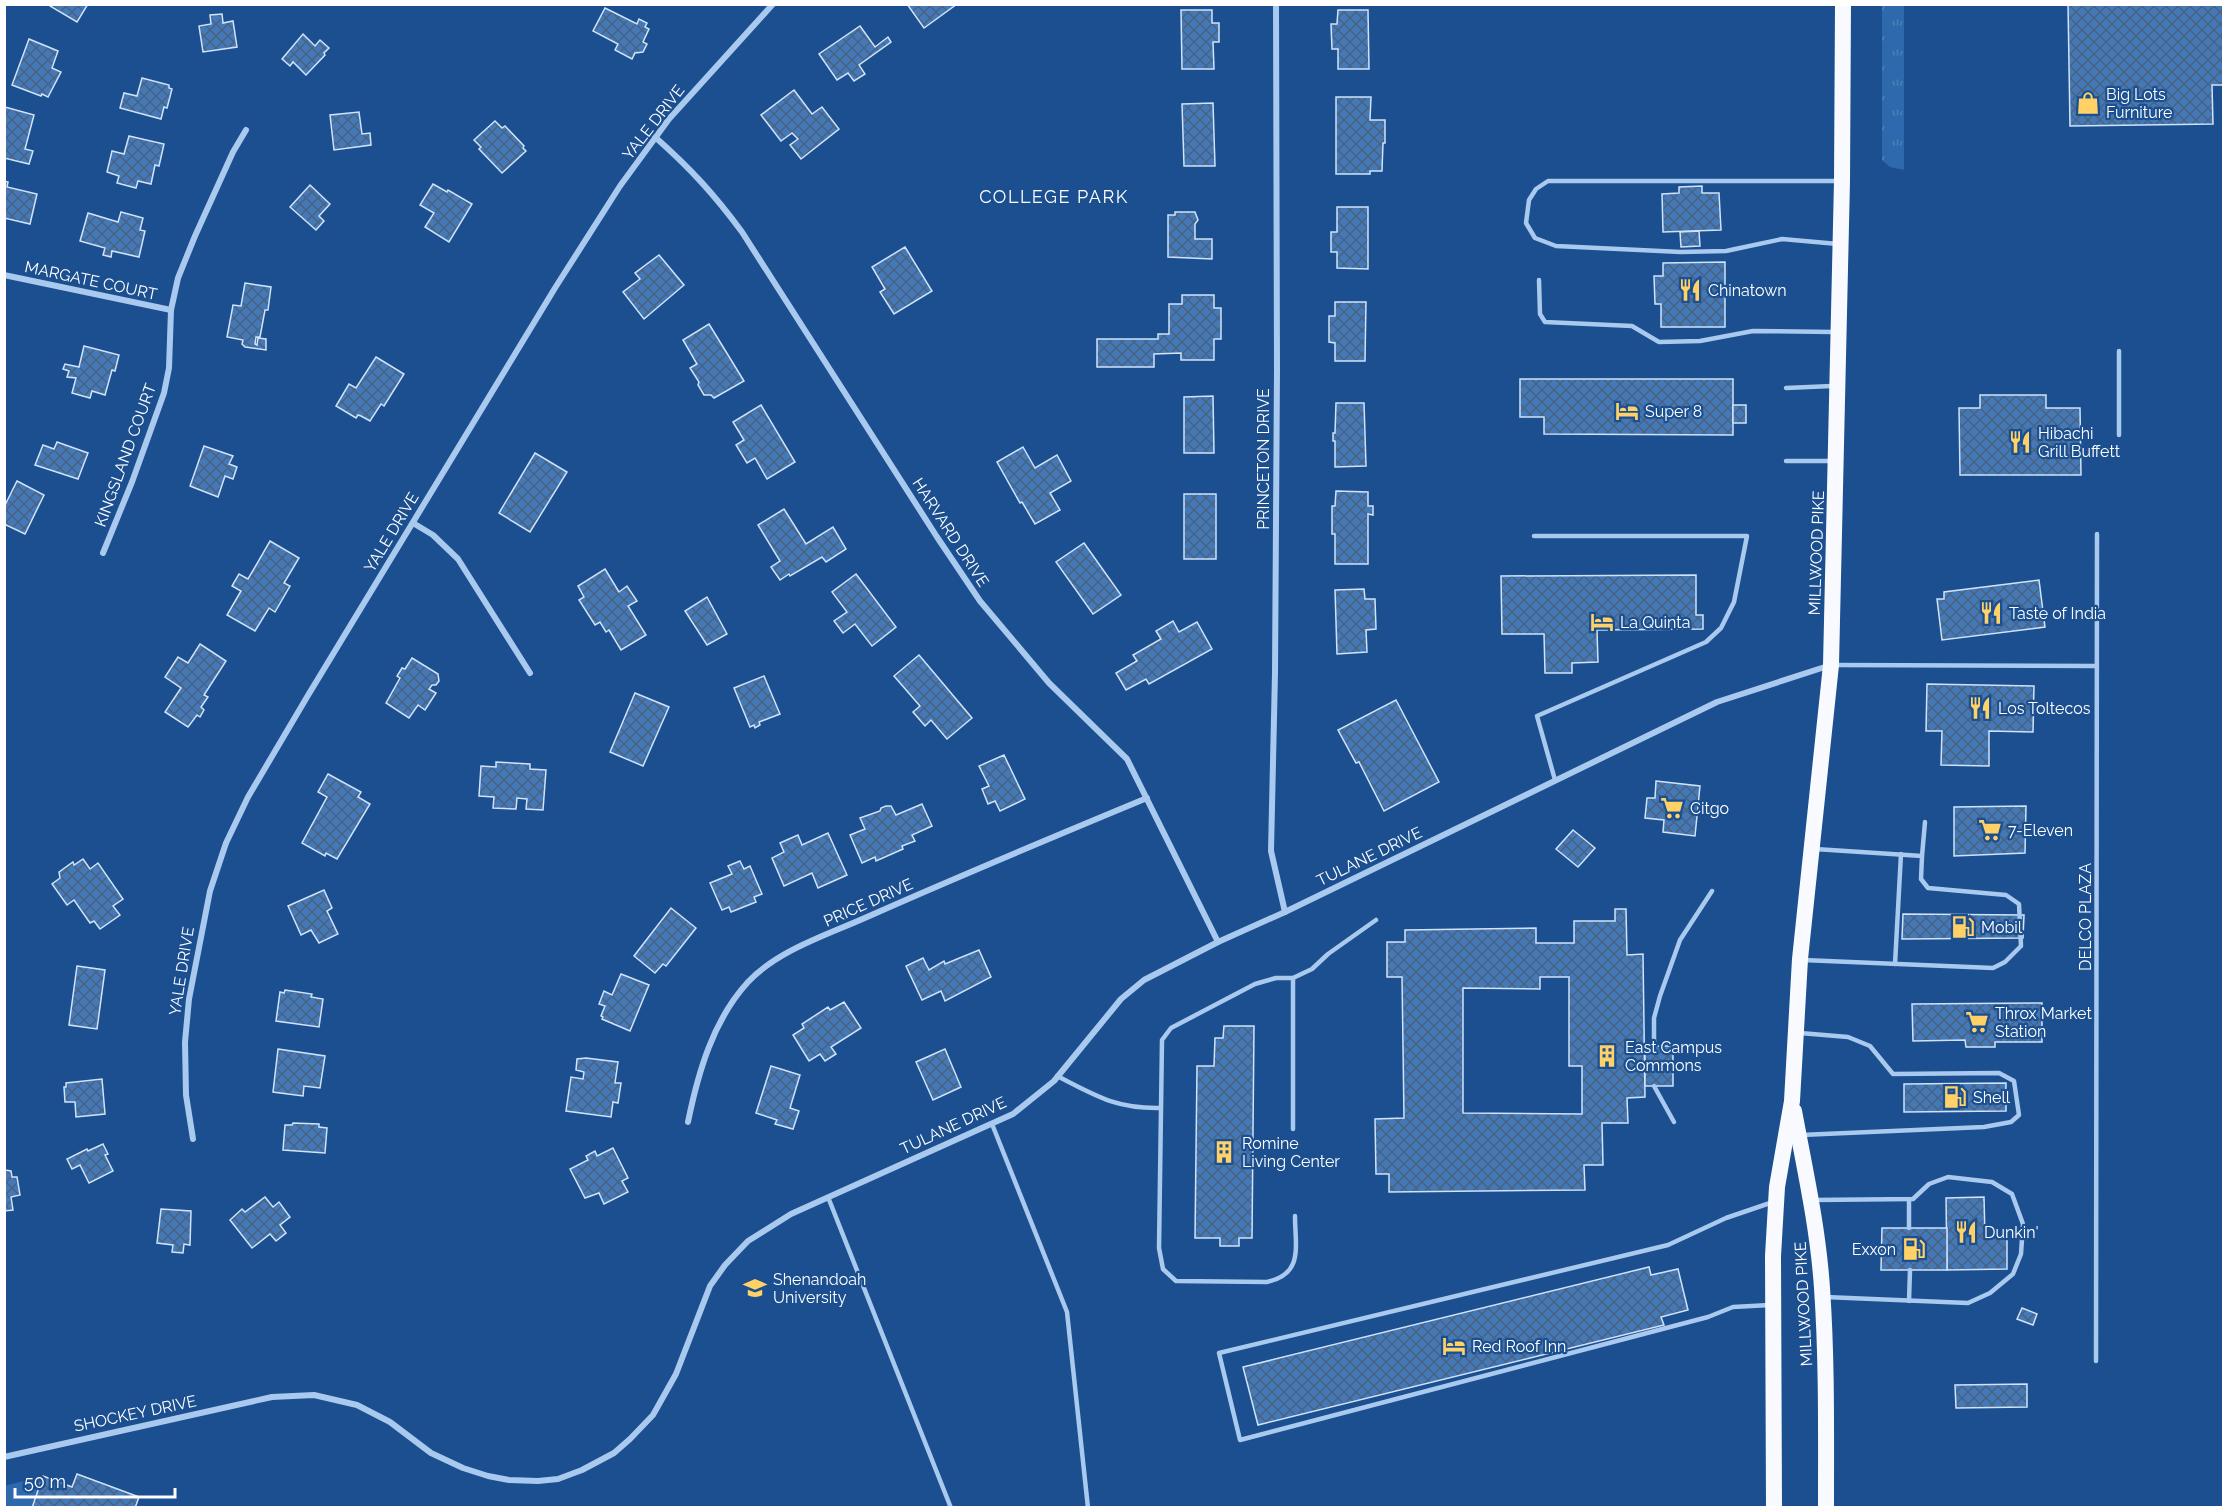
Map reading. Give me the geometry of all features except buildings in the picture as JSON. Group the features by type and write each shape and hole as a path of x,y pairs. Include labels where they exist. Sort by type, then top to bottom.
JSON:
{"highway":[{"name":"MILLWOOD PIKE","path":"1774,1508 1773,1305 1776,1201 1792,1101 1800,959 1831,665 1841,244 1843,4"},
{"name":"MILLWOOD PIKE","path":"1792,1101 1811,1200 1822,1297 1826,1508"}],"street":[{"name":"YALE DRIVE","path":"193,1139 186,1095 185,1042 189,999 203,917 210,891 226,843 248,797 555,288 620,186 655,137 773,4"},
{"name":"PRINCETON DRIVE","path":"1276,4 1277,382 1271,851 1285,912"},
{"name":"KINGSLAND COURT","path":"103,553 132,482 164,393 169,368 171,310 178,278 233,152 246,130"},
{"name":"HARVARD DRIVE","path":"655,137 692,170 742,232 980,601 1049,683 1127,759 1218,942"},
{"name":"MARGATE COURT","path":"4,275 171,310"},
{"path":"413,523 433,535 458,559 530,673"},
{"name":"TULANE DRIVE","path":"272,1397 314,1395 357,1405 390,1422 431,1454 488,1476 509,1480 558,1479 582,1470 614,1453 653,1415 676,1374 710,1286 725,1265 748,1240 791,1214 1013,1114 1058,1076 1121,999 1144,980 1218,942 1285,912 1717,702 1831,665"},
{"name":"PRICE DRIVE","path":"688,1122 696,1081 704,1059 732,1002 749,980 771,963 798,948 922,893 1147,798"},
{"name":"SHOCKEY DRIVE","path":"4,1457 272,1397"}],"lane":[{"path":"1841,244 1782,239 1726,251 1681,252 1556,246 1535,238 1526,223 1529,200 1536,189 1548,181 1842,181"},
{"path":"1539,280 1540,314 1545,322 1632,326 1659,342 1700,341 1753,331 1839,332"},
{"path":"2119,351 2119,435"},
{"path":"1786,388 1838,386"},
{"path":"1786,461 1837,461"},
{"name":"DELCO PLAZA","path":"2096,1361 2097,534"},
{"path":"1534,536 1747,536 1734,602 1721,628 1706,642 1538,716 1555,780"},
{"path":"1831,665 2097,666"},
{"path":"1800,959 1993,968 2005,962 2021,946 2019,904 2006,895 1928,888 1921,879 1925,822"},
{"path":"1813,849 1922,856"},
{"path":"1895,964 1901,854"},
{"path":"1653,1046 1654,1018 1680,940 1712,891"},
{"path":"1294,1216 1295,1262 1288,1273 1279,1280 1267,1282 1176,1281 1163,1269 1159,1248 1162,1040 1171,1028 1255,984 1276,978 1293,978 1312,969 1328,954 1376,920"},
{"path":"1293,978 1293,1129"},
{"path":"1796,1033 1848,1037 1870,1046 1893,1074 1999,1073 2014,1081 2019,1114 2011,1122 1984,1127 1798,1135"},
{"path":"1058,1076 1106,1101 1137,1108 1161,1108"},
{"path":"1654,1086 1674,1122"},
{"path":"992,1124 1067,1312 1088,1508"},
{"path":"1811,1200 1913,1199 1929,1184 1948,1177 1992,1182 2012,1194 2023,1224 2021,1254 2013,1274 1990,1293 1968,1303 1822,1297"},
{"path":"828,1197 951,1508"},
{"path":"1909,1199 1909,1228"},
{"path":"1773,1305 1733,1307 1707,1317 1240,1440 1219,1353 1668,1245 1726,1218 1776,1201"},
{"path":"1909,1301 1910,1270"}],"green space":[{"path":"1882,5 1904,5 1904,170 1890,167 1882,160"},
{"path":"77,1474 139,1497 135,1507 5,1507 4,1486 43,1476 72,1487"}],"place":[{"name":"Big Lots Furniture","path":"2088,103"},
{"name":"Chinatown","path":"1690,290"},
{"name":"Super 8","path":"1627,411"},
{"name":"Hibachi Grill Buffett","path":"2020,442"},
{"name":"Taste of India","path":"1991,613"},
{"name":"La Quinta","path":"1602,622"},
{"name":"Los Toltecos","path":"1980,708"},
{"name":"Citgo","path":"1672,808"},
{"name":"7-Eleven","path":"1990,830"},
{"name":"Mobil","path":"1963,927"},
{"name":"Throx Market Station","path":"1977,1022"},
{"name":"East Campus Commons","path":"1607,1056"},
{"name":"Shell","path":"1955,1097"},
{"name":"Romine Living Center","path":"1224,1152"},
{"name":"Dunkin'","path":"1966,1232"},
{"name":"Exxon","path":"1914,1249"},
{"name":"Shenandoah University","path":"755,1288"},
{"name":"Red Roof Inn","path":"1454,1346"}],"district":[{"name":"COLLEGE PARK","path":"1054,197"}]}
